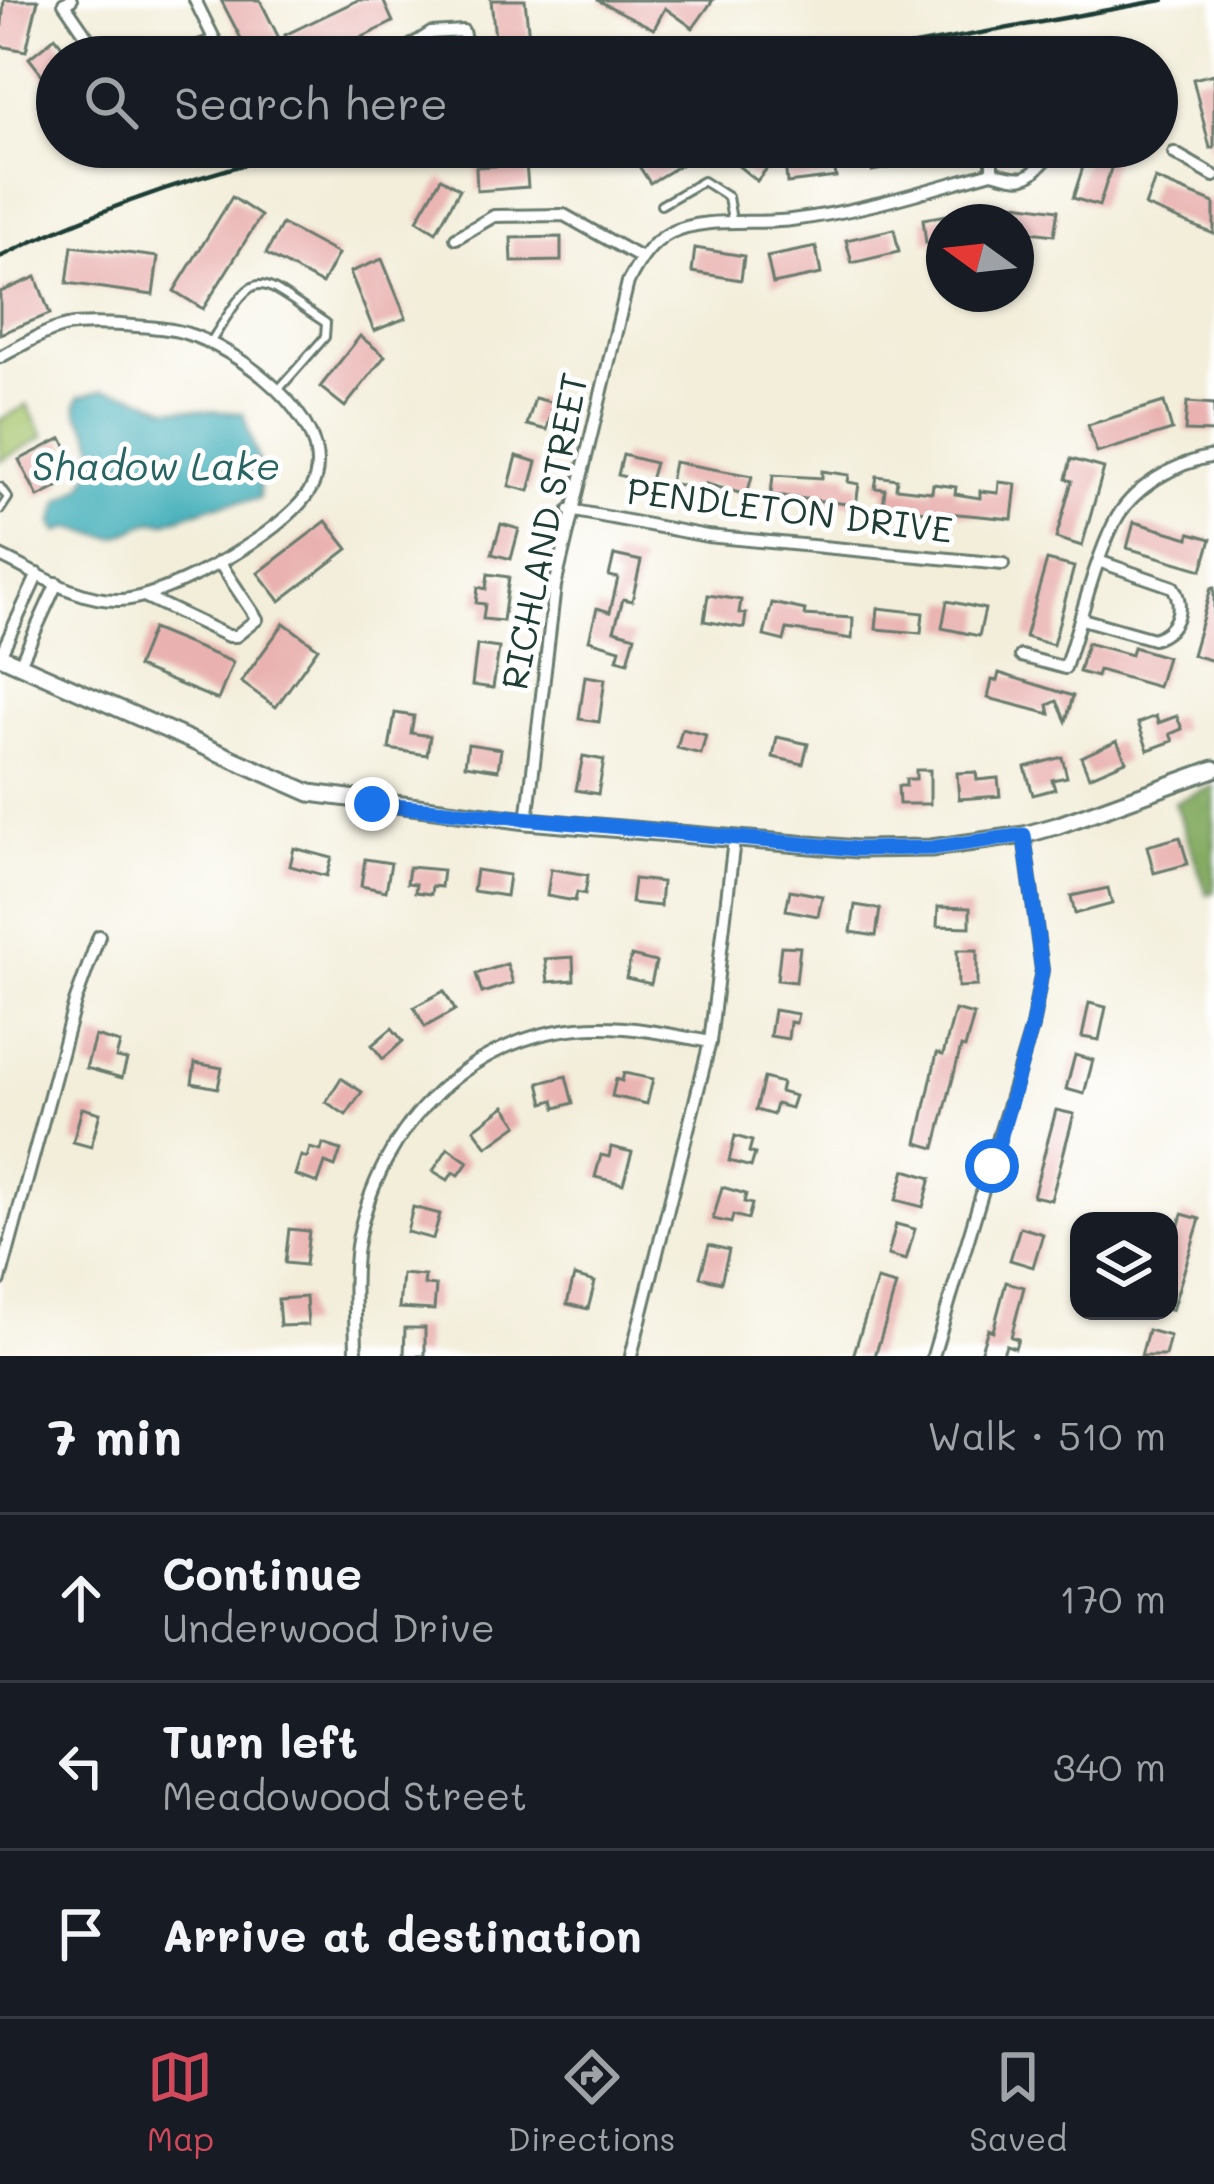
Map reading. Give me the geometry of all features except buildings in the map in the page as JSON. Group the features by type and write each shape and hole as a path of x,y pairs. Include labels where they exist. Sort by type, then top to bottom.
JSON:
{"street":[{"path":"71,0 64,3 87,36"},
{"path":"195,0 213,36"},
{"path":"427,36 463,31 464,36"},
{"path":"1178,155 1214,176"},
{"path":"456,238 494,216 564,215 641,258 681,229 793,220 940,189 992,172 1012,180 1027,178 1037,168"},
{"name":"RICHLAND STREET","path":"527,821 552,607 570,510 628,282 641,258"},
{"path":"0,356 67,326 184,332 279,389 310,429 315,451 315,480 289,517 163,592 121,601 88,597 0,556"},
{"path":"1021,656 1065,668 1115,520 1143,488 1189,460 1214,456"},
{"name":"PENDLETON DRIVE","path":"570,510 707,536 1003,564"},
{"path":"143,596 236,636 257,620 219,562"},
{"path":"1082,619 1153,639 1169,631 1178,616 1173,587 1101,562"},
{"path":"38,574 0,656 310,793 527,821 734,840 856,849 931,848 1024,835 1136,800 1214,769"},
{"path":"20,664 57,583"},
{"path":"932,1356 1032,1027 1042,970 1024,835"},
{"path":"631,1356 710,1042 734,840"},
{"path":"0,1280 75,1002 99,936"},
{"path":"356,1356 357,1250 371,1188 398,1136 454,1077 492,1053 542,1034 599,1027 710,1042"}],"lane":[{"path":"662,205 703,181 728,197 732,223"},
{"path":"209,344 244,289 267,284 326,323 325,338 279,389"},
{"path":"0,487 8,498 0,510"}],"green space":[{"path":"27,405 44,437 0,461 0,420"},
{"path":"1214,786 1214,892 1207,894 1175,802"}],"water":[{"name":"Shadow Lake","path":"103,390 131,394 168,408 243,413 260,467 259,499 151,522 115,538 69,528 58,532 53,524 59,502 82,487 97,461 77,403 79,397"}],"railway":[{"path":"965,36 1163,0"},
{"path":"0,257 76,223 231,168"}],"route":[{"path":"372,804 856,849 931,848 1024,835 1042,970 1032,1027 992,1166"}]}
